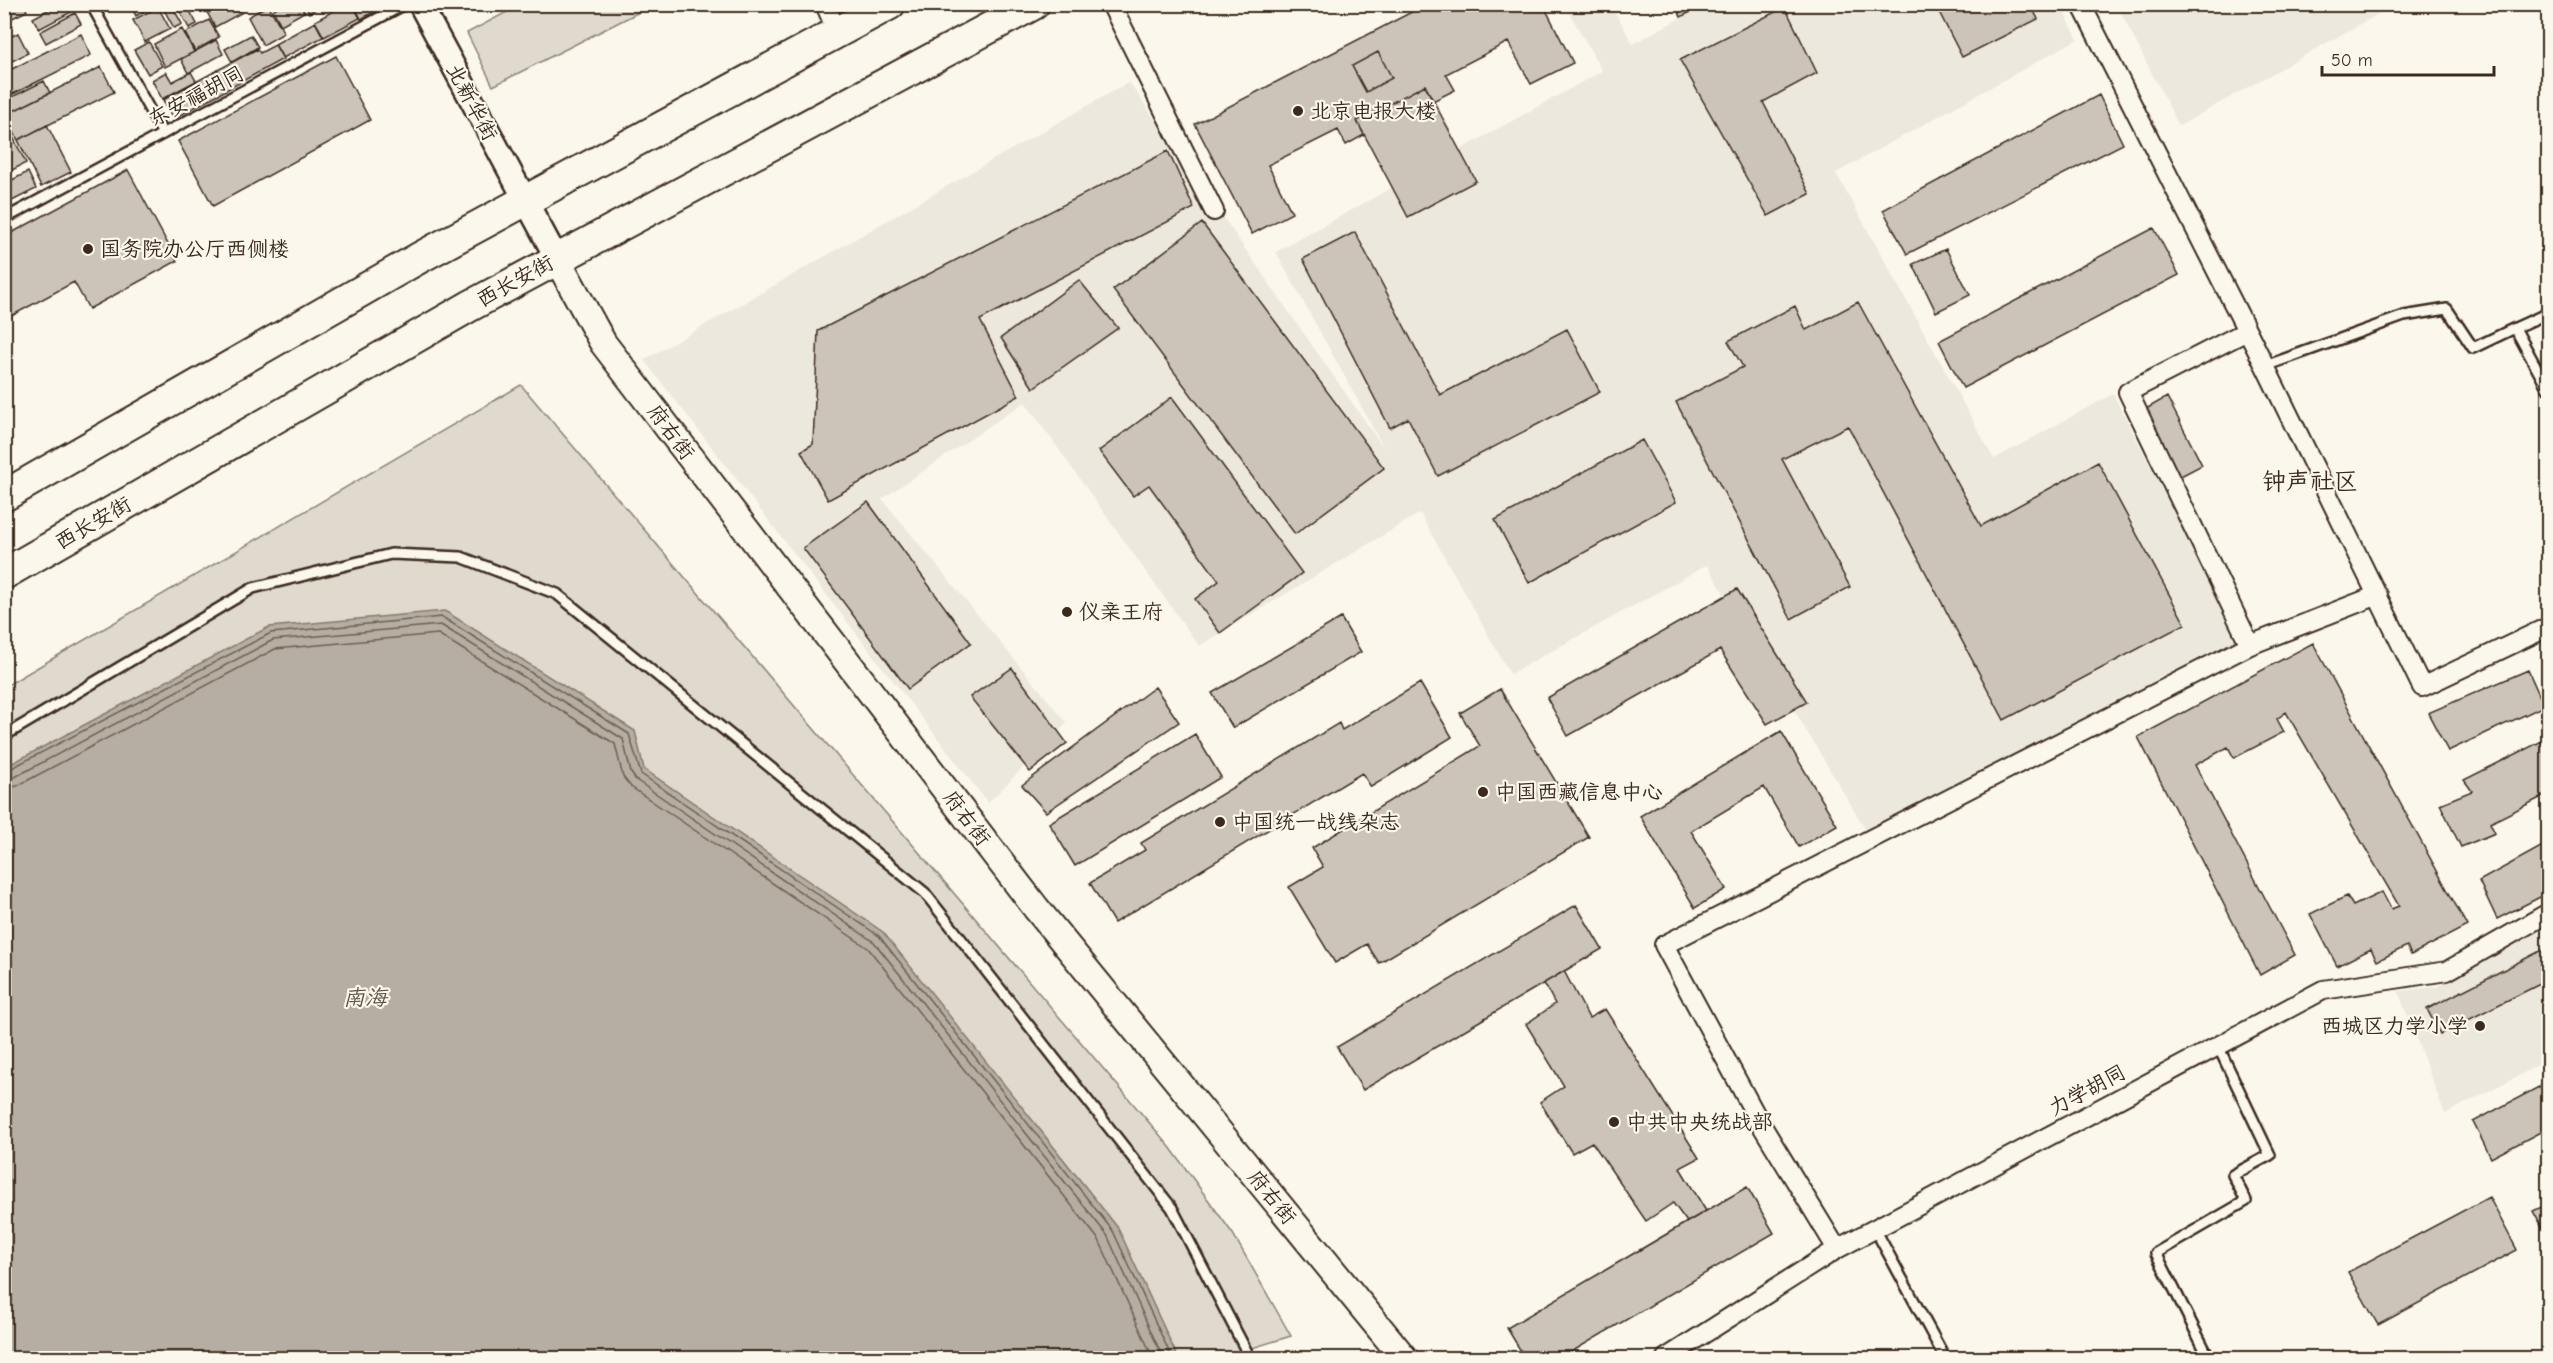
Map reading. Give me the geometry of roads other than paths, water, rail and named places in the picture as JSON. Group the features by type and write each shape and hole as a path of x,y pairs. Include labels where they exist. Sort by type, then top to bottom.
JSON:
{"highway":[{"path":"4,496 419,258 890,4"},
{"name":"西长安街","path":"4,574 460,312 1034,4"}],"main road":[{"name":"府右街","path":"556,259 603,343 1036,908 1404,1359"}],"street":[{"path":"825,4 837,32"},
{"path":"1111,4 1214,211"},
{"path":"2080,4 2265,366 2422,687 2548,627"},
{"name":"北新华街","path":"419,6 556,259"},
{"path":"2247,331 2128,392 2250,645"},
{"path":"1837,1249 1759,1121 1664,945 2250,645 2378,595"},
{"name":"力学胡同","path":"1666,1359 1837,1249 2323,990 2447,971 2548,913"}],"lane":[{"path":"91,4 164,134"},
{"name":"东安福胡同","path":"4,219 164,134 419,6"},
{"path":"2265,366 2404,316 2447,309 2473,348 2548,313"},
{"path":"2515,328 2548,389"},
{"path":"4,736 253,588 391,554 461,557 557,594 925,893 1172,1208 1250,1359"},
{"path":"2210,1359 2156,1253 2246,1201 2233,1175 2270,1155 2218,1046"},
{"path":"1875,1228 1945,1359"}],"water":[{"name":"南海","path":"445,611 635,731 644,769 883,932 1118,1228 1178,1358 5,1358 5,767 269,627"}],"place":[{"name":"北京电报大楼","path":"1298,111"},
{"name":"国务院办公厅西侧楼","path":"88,249"},
{"name":"仪亲王府","path":"1067,612"},
{"name":"中国西藏信息中心","path":"1483,792"},
{"name":"中国统一战线杂志","path":"1220,822"},
{"name":"西城区力学小学","path":"2480,1026"},
{"name":"中共中央统战部","path":"1614,1122"}],"district":[{"name":"钟声社区","path":"2310,481"}]}
